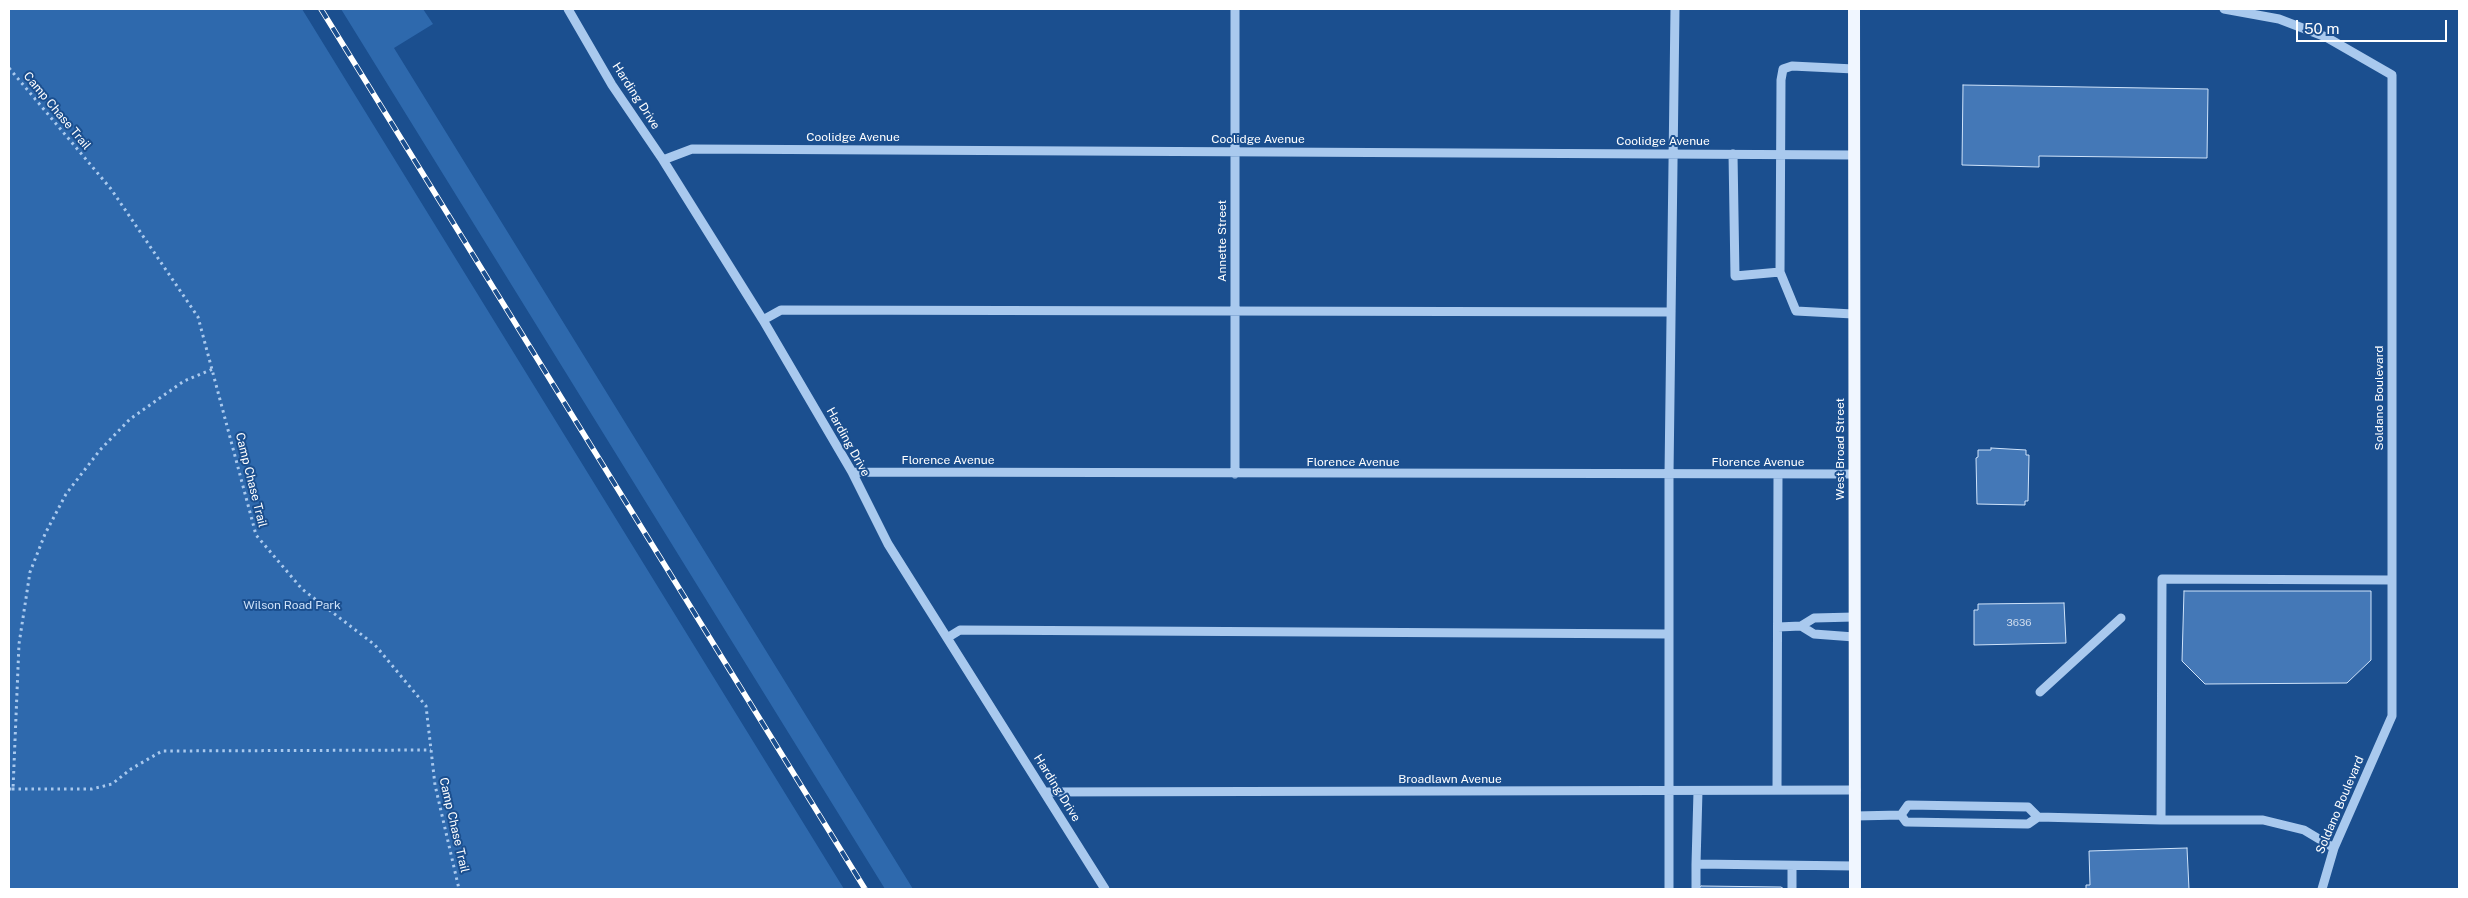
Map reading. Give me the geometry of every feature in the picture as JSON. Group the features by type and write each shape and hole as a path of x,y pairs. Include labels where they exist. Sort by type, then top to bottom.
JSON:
{"main road":[{"name":"West Broad Street","path":"1854,9 1853,314 1856,889"}],"street":[{"name":"Harding Drive","path":"568,9 612,85 663,160 763,320 852,472 888,544 1105,889"},
{"name":"Annette Street","path":"1235,9 1235,474"},
{"path":"1669,889 1669,474 1674,9"},
{"name":"Soldano Boulevard","path":"2224,9 2279,19 2326,37 2392,75 2392,716 2334,848 2322,889"},
{"path":"1853,314 1796,311 1780,272 1780,154 1781,80 1783,69 1792,66 1854,69"},
{"name":"Coolidge Avenue","path":"663,160 692,149 1854,154"},
{"path":"1733,154 1735,276 1780,272"},
{"path":"763,320 781,310 1670,312"},
{"name":"Florence Avenue","path":"852,472 1854,474"},
{"path":"1778,474 1778,790"},
{"path":"2161,820 2162,578 2391,580"},
{"path":"1778,627 1801,626 1814,618 1854,617"},
{"path":"2040,692 2121,618"},
{"path":"1801,626 1814,634 1854,637"},
{"path":"947,638 960,630 1669,634"},
{"name":"Broadlawn Avenue","path":"1044,792 1856,790"},
{"path":"1696,889 1698,791"},
{"path":"1901,815 1908,805 2028,807 2038,817"},
{"path":"1901,815 1906,822 2028,824 2038,817 2263,820 2304,830 2334,848"},
{"path":"1855,816 1901,815"},
{"path":"1696,864 1856,866"},
{"path":"1792,866 1792,889"}],"path":[{"name":"Camp Chase Trail","path":"9,68 111,189 198,317 256,535 302,589 375,645 426,706 435,785 459,889"},
{"path":"212,369 184,380 130,418 100,450 66,494 45,534 30,572 19,644 10,789 92,788 112,784 131,769 162,751 431,750"}],"green space":[{"name":"Wilson Road Park","path":"9,9 302,9 844,889 9,889"},
{"path":"341,9 423,9 433,24 394,48 913,889 885,889"}],"building":[{"path":"1963,85 2208,89 2207,158 2039,156 2039,167 1962,165"},
{"path":"1991,448 2026,450 2026,455 2029,455 2028,501 2025,501 2025,505 1977,504 1976,458 1978,457 1978,450 1991,450"},
{"path":"2184,591 2371,591 2371,660 2347,683 2205,684 2182,661"},
{"path":"2064,603 2066,643 1974,645 1974,610 1978,610 1978,604"},
{"path":"2187,848 2189,889 2086,889 2086,885 2090,885 2089,851"},
{"path":"1701,886 1781,887 1784,889 1698,889"}],"railway":[{"path":"321,9 865,889"}]}
